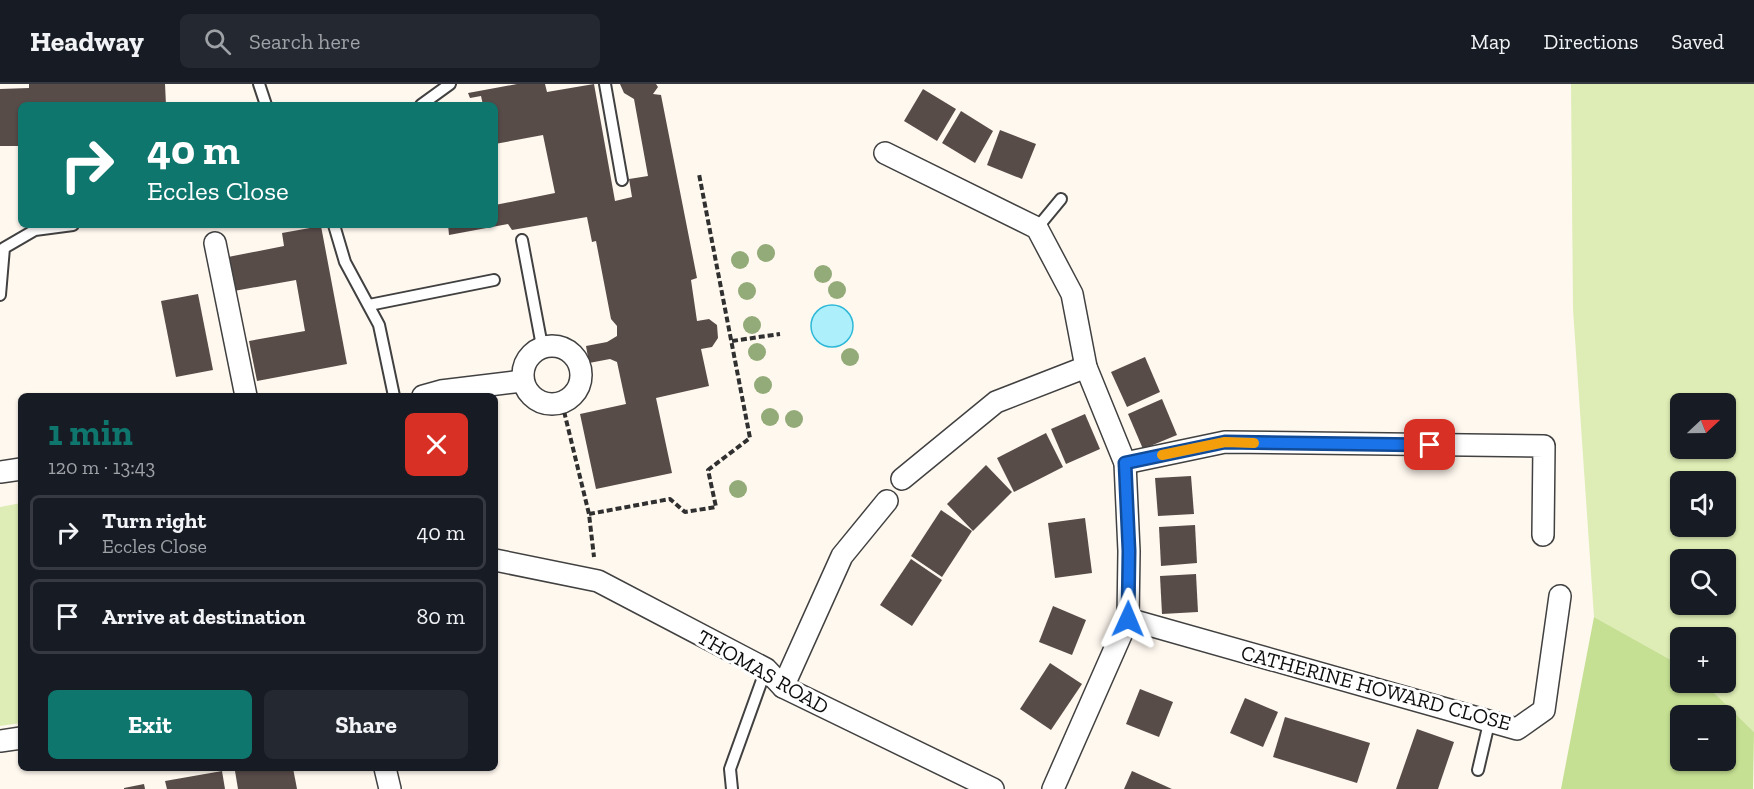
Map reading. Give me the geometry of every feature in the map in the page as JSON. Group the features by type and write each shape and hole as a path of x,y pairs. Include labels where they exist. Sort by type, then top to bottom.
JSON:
{"street":[{"path":"885,153 1038,228 1072,294 1086,367 1125,463 1129,551 1128,619 1053,789"},
{"path":"215,243 245,393"},
{"path":"542,346 562,347 571,352 581,370 577,390 562,403 542,403 533,398 522,381 524,363 528,356 542,346"},
{"path":"902,479 996,402 1086,367"},
{"path":"434,393 522,381"},
{"path":"1125,463 1225,442 1544,447 1543,535"},
{"path":"0,472 18,469"},
{"path":"783,687 842,556 887,501"},
{"name":"THOMAS ROAD","path":"498,561 598,581 766,669 783,687 982,787"},
{"name":"CATHERINE HOWARD CLOSE","path":"1128,619 1489,723 1517,729 1544,710 1560,596"},
{"path":"0,741 18,738"},
{"path":"386,771 390,789"}],"lane":[{"path":"259,84 265,102"},
{"path":"425,102 450,84"},
{"path":"605,84 622,180"},
{"path":"1038,228 1061,199"},
{"path":"0,295 4,248 34,230 50,228"},
{"path":"335,228 345,262 379,325 393,393"},
{"path":"522,240 542,346"},
{"path":"369,305 494,280"},
{"path":"732,789 730,769 766,669"},
{"path":"1478,770 1489,723"}],"path":[{"path":"589,514 670,499 685,512 716,507 708,470 750,438 699,174"},
{"path":"732,341 780,334"},
{"path":"562,403 589,514 598,581"}],"green space":[{"path":"1571,84 1754,84 1754,732 1736,714 1736,705 1726,705 1714,693 1736,693 1736,627 1670,627 1670,659 1594,617 1573,309"},
{"path":"18,504 18,723 0,726 0,507"},
{"path":"1594,617 1670,659 1670,693 1714,693 1726,705 1670,705 1670,771 1736,771 1736,714 1754,732 1753,789 1561,789"}],"water":[{"path":"832,305 840,306 847,311 852,318 852,334 847,341 840,346 832,347 824,346 817,341 812,334 811,326 812,318 817,311 824,306"}],"building":[{"path":"29,84 165,84 166,102 18,102 18,146 0,146 0,89 29,88"},
{"path":"517,84 545,84 547,92 594,84 615,201 632,197 629,179 648,176 634,99 624,93 620,84 656,84 658,87 653,94 661,95 697,278 691,280 697,321 709,319 717,325 718,338 712,347 701,349 709,386 656,398 672,473 596,489 580,414 626,404 617,362 610,359 589,363 586,346 607,342 617,336 617,326 611,319 596,241 592,242 587,217 512,230 508,224 498,226 498,204 555,193 543,135 498,143 498,102 482,102 481,96 470,98 468,93"},
{"path":"923,89 956,109 937,141 904,121"},
{"path":"961,111 993,131 975,163 942,143"},
{"path":"1000,130 1036,144 1022,179 987,165"},
{"path":"321,228 347,364 257,381 249,341 305,331 296,280 234,291 228,257 284,246 282,233"},
{"path":"448,228 487,228 449,235"},
{"path":"198,294 213,370 176,377 161,301"},
{"path":"1145,357 1160,392 1127,407 1111,372"},
{"path":"1162,399 1177,435 1143,449 1128,414"},
{"path":"1085,414 1100,449 1066,464 1051,429"},
{"path":"1046,433 1063,467 1014,492 997,458"},
{"path":"986,465 1012,492 973,531 947,504"},
{"path":"1191,476 1194,514 1158,516 1155,478"},
{"path":"941,510 972,531 942,577 911,556"},
{"path":"1085,518 1092,573 1055,578 1048,523"},
{"path":"1195,525 1197,563 1161,566 1159,527"},
{"path":"911,559 942,580 912,626 880,605"},
{"path":"1196,574 1198,612 1162,614 1160,576"},
{"path":"1053,606 1086,620 1072,655 1039,642"},
{"path":"1050,663 1082,684 1051,730 1020,709"},
{"path":"1140,689 1173,702 1159,737 1126,724"},
{"path":"1245,698 1278,712 1263,747 1230,733"},
{"path":"1285,717 1370,743 1357,783 1273,757"},
{"path":"1417,729 1454,742 1438,789 1396,789"},
{"path":"222,771 225,789 167,789 165,781"},
{"path":"235,771 294,771 297,789 238,789"},
{"path":"1132,771 1172,789 1124,789"},
{"path":"144,784 145,789 124,789 124,788"}],"slow traffic":[{"path":"1162,455 1225,442 1254,443"}],"route":[{"path":"1128,619 1129,551 1125,463 1225,442 1430,445"}]}
